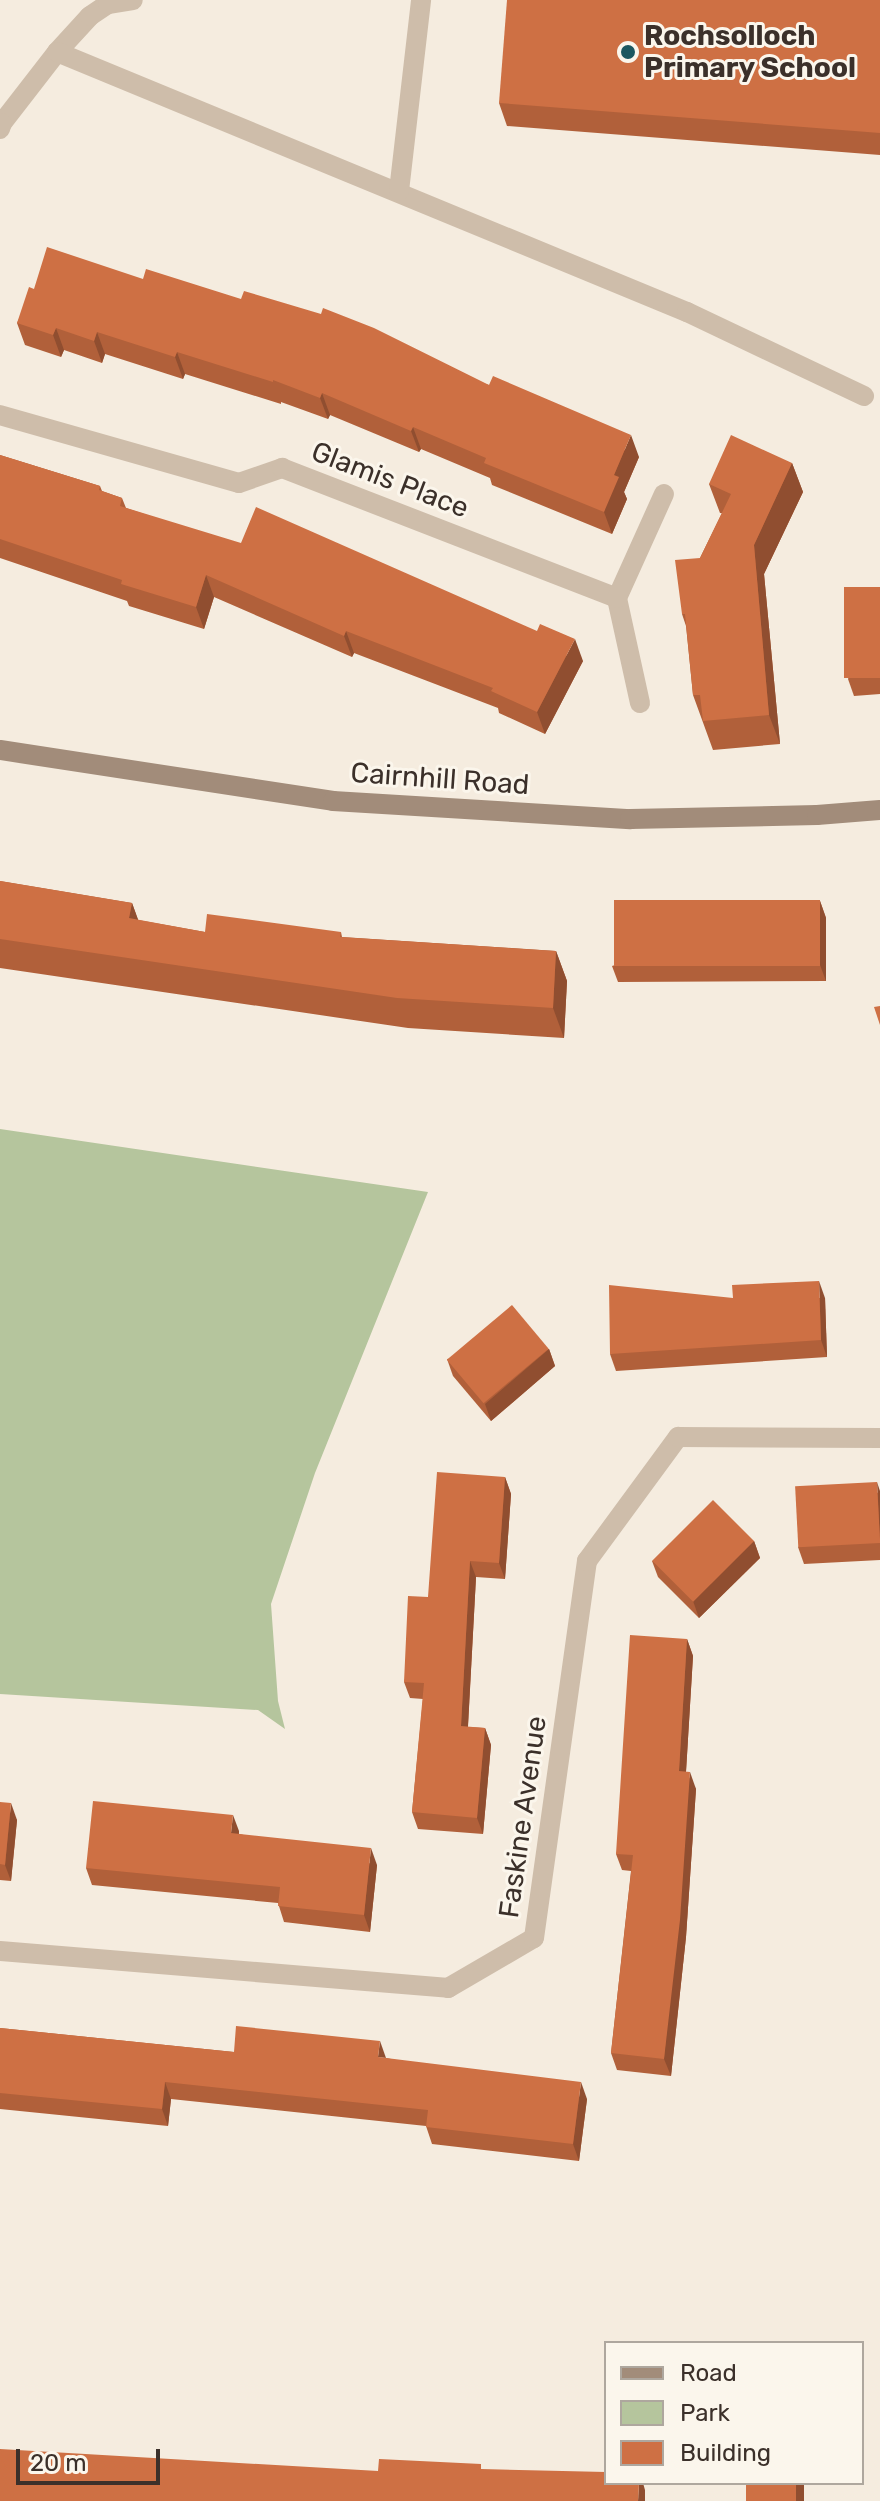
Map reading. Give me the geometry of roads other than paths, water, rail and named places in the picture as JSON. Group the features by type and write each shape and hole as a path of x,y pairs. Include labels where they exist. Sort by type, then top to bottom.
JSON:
{"main road":[{"name":"Cairnhill Road","path":"0,750 333,801 630,819 817,815 880,810"}],"street":[{"path":"1,126 57,52 90,16 108,4 133,0"},
{"path":"399,191 421,0"},
{"path":"57,52 687,312 864,396"},
{"name":"Glamis Place","path":"0,415 239,483 282,468 617,598"},
{"path":"640,703 617,598 664,494"},
{"name":"Faskine Avenue","path":"0,1951 448,1988 461,1981 534,1938 587,1561 678,1437 880,1438"}],"place":[{"name":"Rochsolloch Primary School","path":"628,52"}]}
